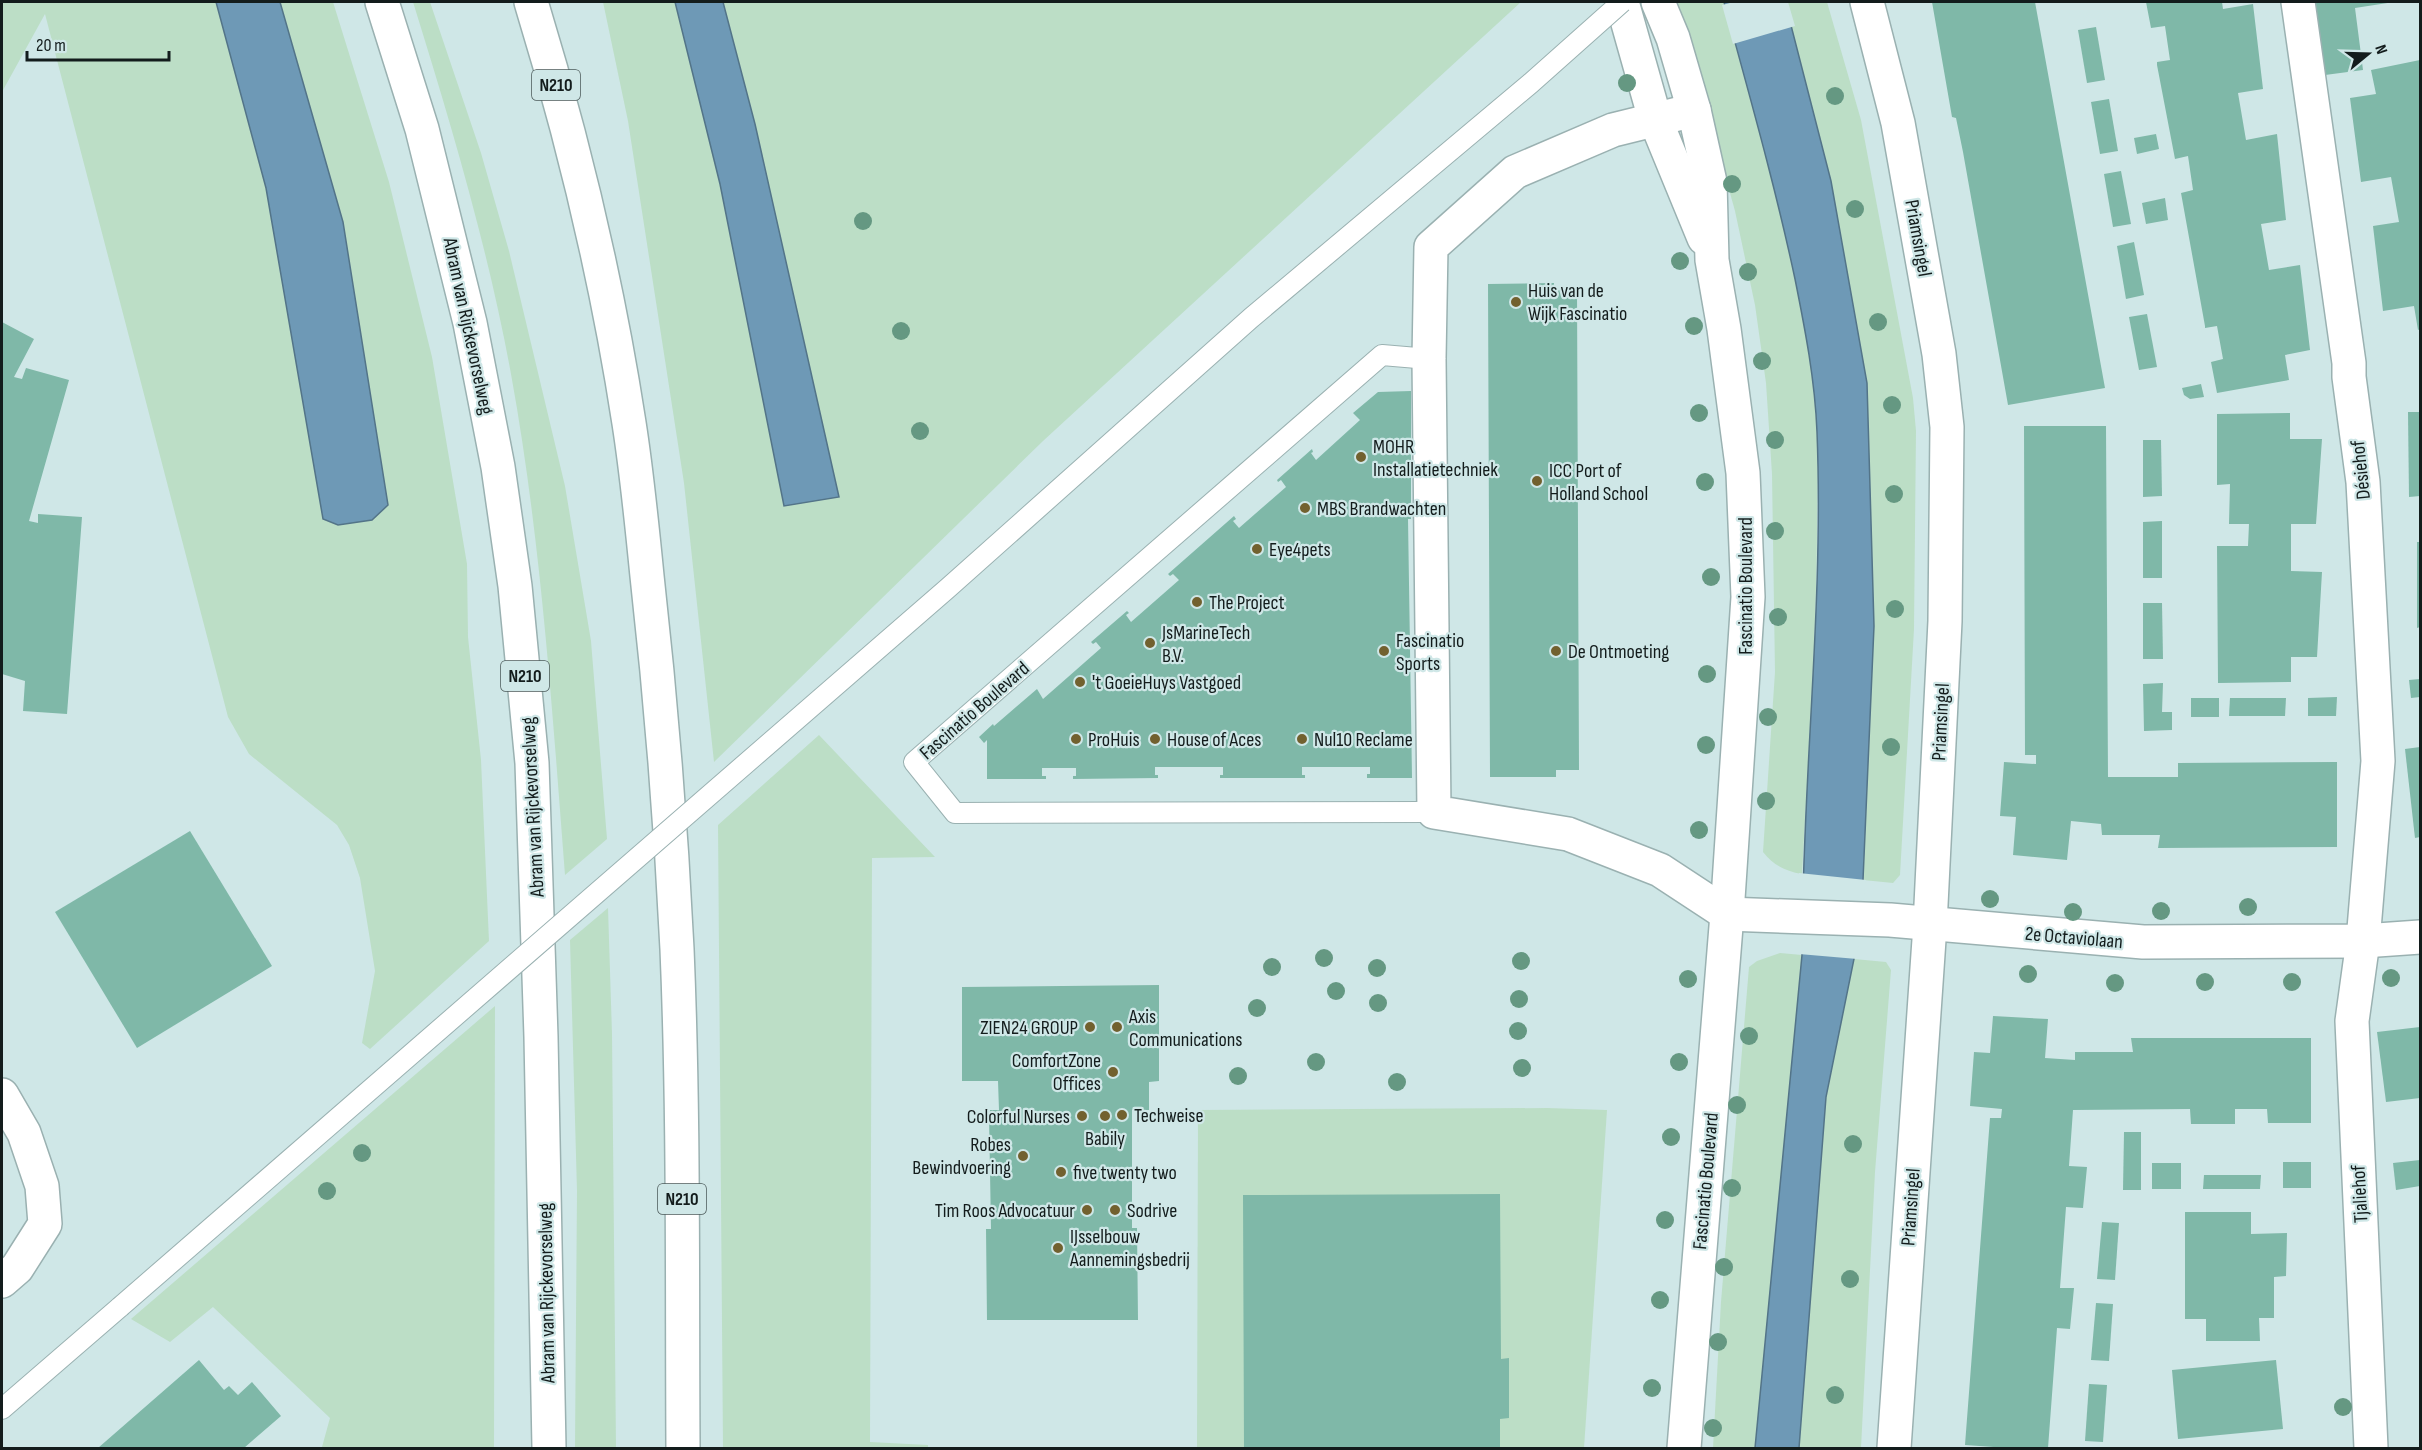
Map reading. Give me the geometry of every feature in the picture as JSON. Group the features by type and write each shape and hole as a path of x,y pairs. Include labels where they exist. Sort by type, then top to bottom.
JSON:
{"main road":[{"name":"Abram van Rijckevorselweg","path":"382,2 422,129 456,260 498,467 515,586 532,763 549,1449"},
{"name":"N210","path":"531,2 579,169 619,365 630,427 653,629 666,770 677,950 682,1177 683,1449"},
{"name":"Fascinatio Boulevard","path":"1622,2 1654,118 1712,260"},
{"name":"Fascinatio Boulevard","path":"1659,2 1673,38 1694,110 1710,182 1712,260 1742,461 1748,597 1727,914 1684,1449"},
{"name":"Priamsingel","path":"1868,2 1900,135 1940,354 1947,427 1945,621 1930,925 1894,1449"},
{"name":"Désiehof","path":"2298,2 2346,340 2363,482 2378,761 2363,941"},
{"path":"1434,812 1429,358 1431,247 1515,172 1613,130 1654,118 1694,110"},
{"name":"Fascinatio Boulevard","path":"1434,812 1568,834 1660,870 1727,914"},
{"name":"2e Octaviolaan","path":"1727,914 1890,921 2143,942 2363,941 2421,937"},
{"name":"Tjaliehof","path":"2363,941 2352,1021 2352,1053 2371,1449"},
{"path":"2,1095 24,1133 42,1186 45,1224 17,1268 2,1281"},
{"path":"534,1449 548,1366"}],"lane":[{"path":"2,1409 948,588 1251,318 1531,83 1622,2"},
{"name":"Fascinatio Boulevard","path":"1429,358 1382,355 914,762 955,813 1434,812"}],"green space":[{"path":"2,2 216,2 266,188 323,519 343,222 280,2 333,2 389,182 432,357 467,564 468,637 481,760 489,941 370,1049 362,1043 375,971 360,878 349,845 337,825 249,754 228,717 45,14 2,92"},
{"path":"413,2 430,2 481,153 509,251 565,486 591,641 607,839 565,875 538,561 511,374 480,233 455,140"},
{"path":"603,2 675,2 720,184 784,506 839,497 755,124 723,2 1521,2 1043,441 714,762 684,483 628,121"},
{"path":"1677,2 1724,2 1768,161 1794,268 1812,376 1818,456 1816,577 1802,874 1780,867 1763,852 1775,672 1772,474 1766,383 1755,305 1735,211"},
{"path":"1785,2 1827,2 1861,120 1913,398 1916,431 1914,629 1900,875 1893,883 1863,880 1874,626"},
{"path":"819,735 935,857 872,858 870,1442 928,1445 928,1448 723,1448 718,825"},
{"path":"608,908 612,1034 616,1448 575,1448 577,1191 570,940"},
{"path":"1780,953 1802,955 1755,1448 1713,1448 1721,1302 1749,967 1757,961"},
{"path":"1854,959 1886,962 1891,970 1875,1172 1861,1448 1799,1448 1826,1097"},
{"path":"495,1006 494,1448 322,1447 330,1418 213,1307 170,1342 131,1319"},
{"path":"1547,1108 1607,1110 1584,1448 1197,1448 1198,1110"}],"water":[{"path":"216,2 280,2 343,222 388,505 372,520 338,525 323,519 266,188"},
{"path":"675,2 723,2 755,124 839,497 784,506 720,184"},
{"path":"1724,2 1785,2 1831,181 1867,383 1874,626 1863,880 1854,959 1826,1097 1799,1448 1755,1448 1802,955 1805,824 1818,563 1817,432 1812,374 1795,279 1770,174"}],"pier":[{"path":"1734,2 1788,2 1795,26 1733,44 1722,5"},
{"path":"1799,873 1866,880 1857,959 1799,954"}],"building":[{"path":"1932,2 2035,2 2105,388 2008,405 1963,152 1956,118 1952,117"},
{"path":"2146,2 2222,2 2223,9 2253,4 2263,89 2238,93 2246,140 2277,134 2286,220 2261,224 2269,270 2300,265 2310,350 2285,355 2289,380 2217,393 2211,362 2223,359 2217,326 2205,328 2181,193 2193,190 2188,156 2175,159 2157,65 2157,62 2170,60 2165,26 2151,28"},
{"path":"2315,2 2394,2 2355,8 2363,70 2325,75"},
{"path":"2096,27 2105,80 2087,83 2078,30"},
{"path":"2420,60 2420,329 2418,330 2414,306 2383,311 2373,226 2399,222 2391,177 2361,182 2350,98 2376,94 2371,70"},
{"path":"2109,99 2118,151 2100,154 2091,102"},
{"path":"2156,134 2159,149 2137,154 2134,138"},
{"path":"2121,171 2131,224 2113,227 2104,174"},
{"path":"2165,198 2168,220 2146,224 2142,203"},
{"path":"2134,242 2144,295 2126,299 2117,246"},
{"path":"1554,283 1554,290 1577,290 1579,770 1556,770 1556,777 1490,777 1488,284"},
{"path":"2147,314 2157,367 2139,370 2129,317"},
{"path":"2,322 34,339 14,377 22,379 26,368 69,380 29,521 38,523 38,514 82,517 67,714 23,711 25,681 2,674"},
{"path":"2201,384 2204,397 2190,399 2184,395 2182,388"},
{"path":"1411,391 1411,519 1408,519 1412,778 1367,778 1367,774 1370,774 1370,767 1302,767 1302,775 1305,775 1305,778 1220,778 1220,775 1223,775 1223,767 1155,767 1155,775 1158,775 1158,778 1073,779 1073,776 1076,776 1076,768 1042,768 1042,776 1046,776 1046,779 987,779 987,740 984,743 979,737 993,724 994,726 1037,689 1043,699 1101,648 1096,642 1093,644 1091,642 1127,611 1129,613 1126,615 1131,622 1179,580 1173,574 1170,576 1168,574 1234,516 1236,519 1233,521 1239,528 1286,487 1281,480 1278,482 1277,480 1312,449 1311,453 1316,460 1360,420 1353,413 1378,392"},
{"path":"2408,412 2420,412 2420,496 2409,497"},
{"path":"2290,413 2290,439 2322,439 2316,524 2291,524 2291,571 2322,572 2317,657 2291,657 2291,682 2218,683 2217,546 2248,546 2249,524 2229,524 2230,484 2217,485 2217,414"},
{"path":"2024,426 2106,426 2108,777 2178,777 2178,763 2337,762 2337,847 2158,848 2160,835 2102,835 2101,824 2071,821 2067,860 2013,855 2016,817 2000,816 2004,762 2036,764 2036,755 2025,755"},
{"path":"2143,440 2161,440 2162,496 2143,497"},
{"path":"2162,521 2162,578 2143,578 2143,522"},
{"path":"2417,542 2420,542 2420,627 2417,628"},
{"path":"2143,603 2162,603 2163,659 2143,659"},
{"path":"2420,679 2420,697 2411,698 2409,680"},
{"path":"2163,683 2162,712 2172,712 2172,730 2144,731 2143,684"},
{"path":"2337,697 2336,716 2308,716 2308,698"},
{"path":"2191,698 2219,698 2219,717 2191,717"},
{"path":"2230,698 2286,698 2285,716 2229,716"},
{"path":"2420,747 2420,837 2415,838 2405,749"},
{"path":"190,831 272,966 137,1048 55,912"},
{"name":"five twenty two","path":"1159,985 1159,1081 1149,1082 1149,1110 1132,1110 1132,1228 1137,1228 1138,1320 987,1320 986,1229 991,1229 989,1115 990,1110 999,1110 998,1081 962,1081 962,987"},
{"path":"1993,1016 2048,1019 2045,1058 2075,1060 2075,1052 2133,1052 2131,1038 2311,1038 2311,1123 2268,1123 2267,1109 2235,1109 2235,1124 2191,1124 2190,1109 2073,1110 2069,1166 2087,1167 2083,1208 2066,1207 2060,1288 2074,1288 2070,1329 2057,1328 2048,1448 1965,1445 1990,1118 2001,1118 2002,1109 1970,1106 1974,1052 1990,1053"},
{"path":"2420,1027 2420,1098 2386,1102 2377,1032"},
{"path":"2124,1132 2141,1132 2141,1190 2123,1190"},
{"path":"2420,1160 2420,1186 2396,1190 2393,1163"},
{"path":"2283,1162 2311,1162 2311,1188 2283,1188"},
{"path":"2152,1163 2181,1163 2181,1189 2152,1189"},
{"path":"2204,1175 2261,1175 2260,1189 2203,1189"},
{"path":"1500,1194 1501,1359 1509,1358 1509,1418 1500,1419 1500,1448 1244,1448 1243,1195"},
{"path":"2185,1212 2251,1212 2251,1234 2287,1233 2286,1276 2274,1277 2274,1318 2259,1318 2260,1341 2206,1341 2206,1319 2185,1319"},
{"path":"2102,1222 2119,1223 2115,1280 2097,1279"},
{"path":"2096,1303 2113,1304 2109,1361 2091,1360"},
{"path":"199,1360 224,1390 229,1386 238,1395 252,1382 281,1416 244,1448 98,1448"},
{"path":"2276,1360 2283,1429 2178,1439 2172,1370"},
{"path":"2089,1384 2107,1385 2103,1442 2085,1441"}],"place":[{"name":"Huis van de Wijk Fascinatio","path":"1516,302"},
{"name":"MOHR Installatietechniek","path":"1361,457"},
{"name":"ICC Port of Holland School","path":"1537,481"},
{"name":"MBS Brandwachten","path":"1305,508"},
{"name":"Eye4pets","path":"1257,549"},
{"name":"The Project","path":"1197,602"},
{"name":"JsMarineTech B.V.","path":"1150,643"},
{"name":"Fascinatio Sports","path":"1384,651"},
{"name":"De Ontmoeting","path":"1556,651"},
{"name":"'t GoeieHuys Vastgoed","path":"1080,682"},
{"name":"ProHuis","path":"1076,739"},
{"name":"House of Aces","path":"1155,739"},
{"name":"Nul10 Reclame","path":"1302,739"},
{"name":"ZIEN24 GROUP","path":"1090,1027"},
{"name":"Axis Communications","path":"1117,1027"},
{"name":"ComfortZone Offices","path":"1113,1072"},
{"name":"Techweise","path":"1122,1115"},
{"name":"Colorful Nurses","path":"1082,1116"},
{"name":"Babily","path":"1105,1116"},
{"name":"Robes Bewindvoering","path":"1023,1156"},
{"name":"five twenty two","path":"1061,1172"},
{"name":"Tim Roos Advocatuur","path":"1087,1210"},
{"name":"Sodrive","path":"1115,1210"},
{"name":"IJsselbouw Aannemingsbedrij","path":"1058,1248"}]}
